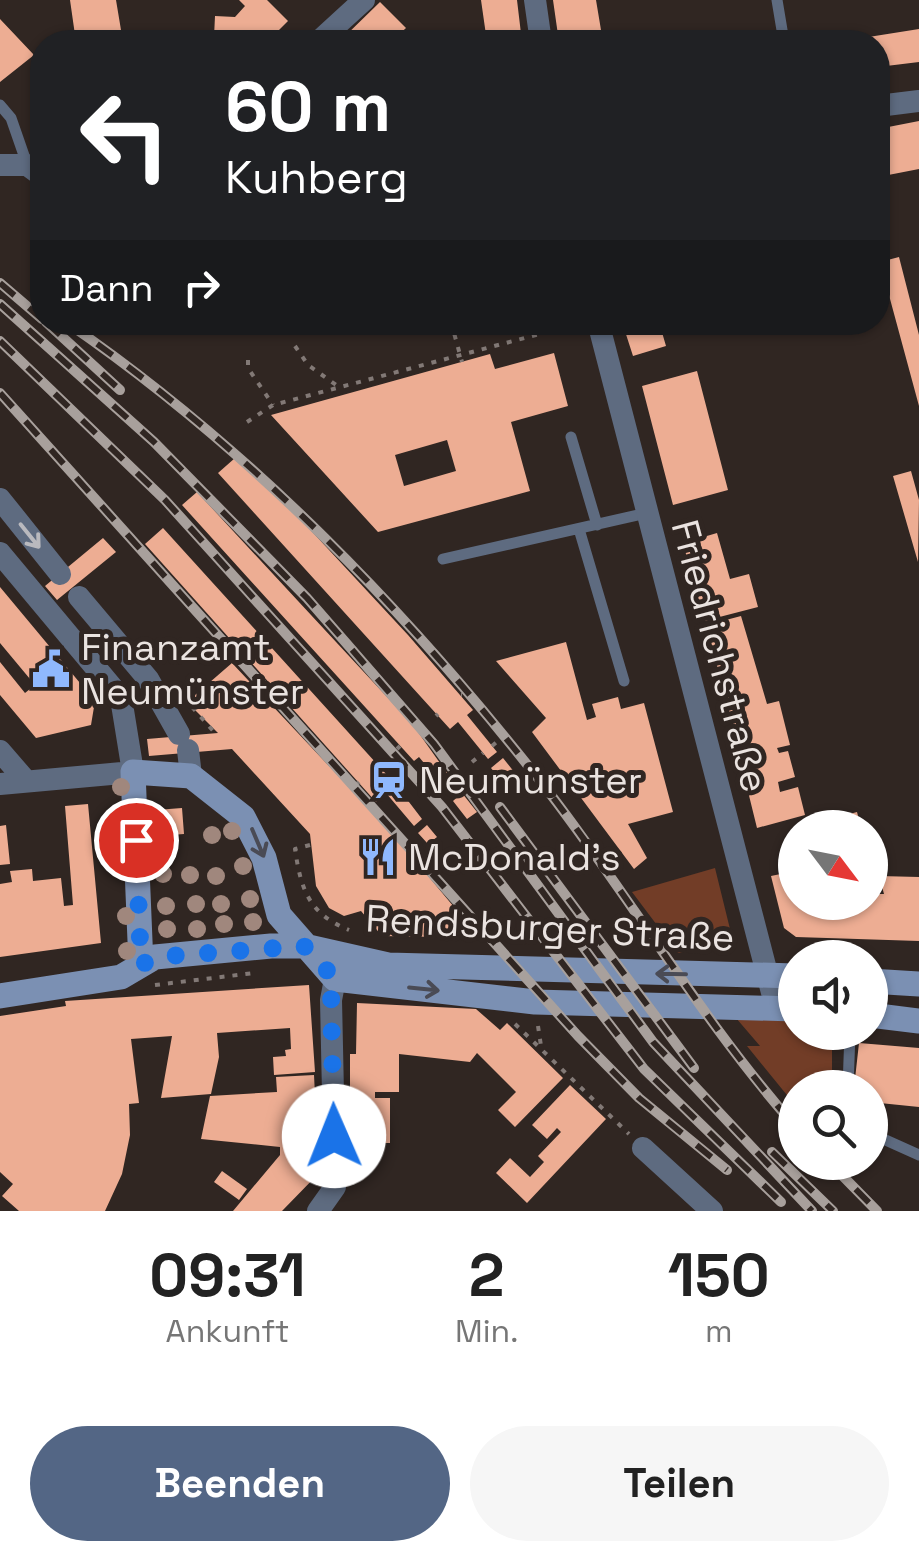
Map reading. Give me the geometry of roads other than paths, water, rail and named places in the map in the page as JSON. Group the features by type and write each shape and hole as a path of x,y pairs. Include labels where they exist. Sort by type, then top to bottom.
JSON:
{"street":[{"path":"331,30 364,0"},
{"path":"535,0 539,30"},
{"path":"890,105 919,101"},
{"path":"0,165 30,169"},
{"name":"Friedrichstraße","path":"601,335 768,975 778,993"},
{"path":"0,499 60,574"},
{"path":"0,553 121,698 133,772 141,965"},
{"path":"78,597 148,679 186,753 254,832 280,915 335,979 331,1000 335,1170 332,1206"},
{"path":"0,750 26,781"},
{"path":"0,784 133,772 186,753"},
{"name":"Rendsburger Straße","path":"0,996 121,977 155,957 304,946 388,966 778,975"},
{"name":"Rendsburger Straße","path":"335,979 534,1002 778,1008"},
{"path":"888,982 919,984"},
{"path":"888,1017 919,1020"},
{"path":"643,1148 712,1211"}],"lane":[{"path":"777,0 782,30"},
{"path":"0,105 11,118 30,159"},
{"path":"571,437 597,525"},
{"path":"443,559 647,514"},
{"path":"579,529 624,681"},
{"path":"888,1141 919,1156"}],"railway":[{"path":"0,283 30,309"},
{"path":"0,304 30,331"},
{"path":"35,335 154,442 307,598 434,744 653,1042 812,1211"},
{"path":"60,335 120,390"},
{"path":"84,335 200,424 264,480 325,538 440,661 548,791 698,1003 778,1106"},
{"path":"0,341 165,500 442,807 644,1069 781,1202"},
{"path":"0,393 578,1036 639,1098 727,1170"},
{"path":"500,807 694,1068"},
{"path":"772,1152 833,1211"},
{"path":"847,1180 877,1211"}],"place":[{"name":"Finanzamt Neumünster","path":"51,669"},
{"name":"Neumünster","path":"389,780"},
{"name":"McDonald's","path":"378,857"}]}
